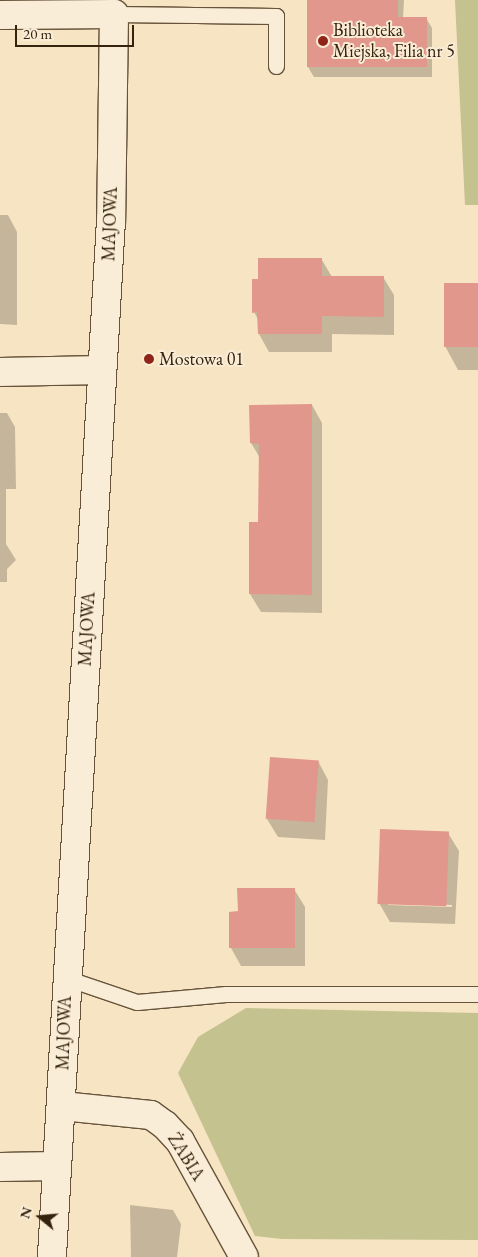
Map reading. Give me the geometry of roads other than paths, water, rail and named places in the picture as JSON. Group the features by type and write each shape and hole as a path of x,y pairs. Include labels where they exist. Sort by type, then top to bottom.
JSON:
{"street":[{"path":"0,15 114,7"},
{"name":"MAJOWA","path":"52,1257 56,1166 62,1106 66,978 111,220 114,7"},
{"path":"0,372 102,370"},
{"name":"ŻABIA","path":"62,1106 151,1116 165,1125 180,1141 244,1257"},
{"path":"0,1167 56,1166"}],"lane":[{"path":"114,7 276,16 276,66"},
{"path":"66,978 137,1002 226,994 478,994"}],"place":[{"name":"Biblioteka Miejska, Filia nr 5","path":"323,41"},
{"name":"Mostowa 01","path":"149,359"}]}
